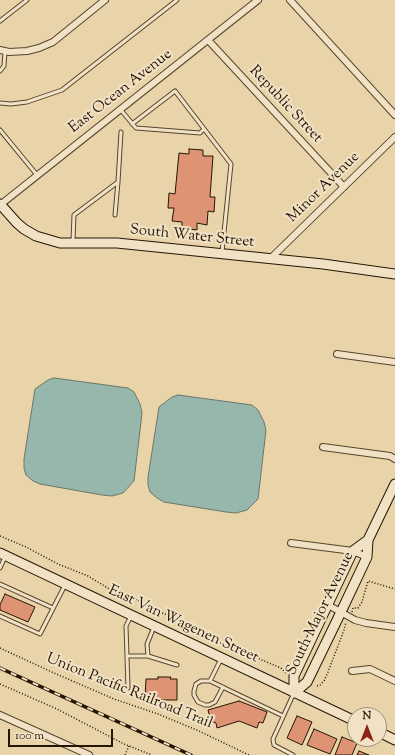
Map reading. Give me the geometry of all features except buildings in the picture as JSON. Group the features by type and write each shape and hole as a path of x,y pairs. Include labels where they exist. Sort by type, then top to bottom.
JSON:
{"main road":[{"name":"South Water Street","path":"0,204 17,223 36,236 60,243 116,243 270,258 395,274"},
{"name":"South Major Avenue","path":"294,693 307,682 341,612 367,556 368,540 395,484"},
{"name":"South Major Avenue","path":"294,693 294,676 353,551 368,540"},
{"name":"East Van Wagenen Street","path":"3,555 347,717"}],"street":[{"path":"3,50 27,51 53,42 105,0"},
{"name":"East Ocean Avenue","path":"0,204 258,0"},
{"path":"290,0 395,115"},
{"name":"Republic Street","path":"208,40 344,187"},
{"name":"Minor Avenue","path":"270,258 395,137"},
{"path":"337,354 395,362"},
{"path":"323,447 390,456 395,459"},
{"path":"291,543 353,551 367,556"},
{"path":"328,605 355,620 395,627"},
{"path":"352,670 370,669 395,681"},
{"path":"0,715 86,754"}],"lane":[{"path":"0,21 27,0"},
{"path":"0,102 11,104 27,102 62,90 177,0"},
{"path":"0,71 4,66 3,50"},
{"path":"132,124 175,91 231,164 222,254"},
{"path":"120,109 136,128 200,133 204,129"},
{"path":"0,130 37,175"},
{"path":"115,215 121,132"},
{"path":"73,243 74,215 118,182"},
{"path":"0,568 3,555"},
{"path":"0,584 53,608"},
{"path":"0,616 40,634 65,585"},
{"path":"128,688 126,626 131,616"},
{"path":"148,656 147,644 154,627"},
{"path":"128,656 148,656 177,665"},
{"path":"210,681 221,659"},
{"path":"223,687 212,705 205,706 201,704 194,695 195,687 201,681 210,681 223,687 282,716"},
{"path":"293,755 277,748 273,742 273,736 294,693"}],"path":[{"path":"0,536 26,547 58,564 88,576 111,590 140,600 155,610 192,625 205,633 211,639 220,643 232,645 281,668 286,672"},
{"name":"Union Pacific Railroad Trail","path":"0,648 114,699 199,730 249,755"},
{"path":"0,684 57,709 129,746 152,755"},
{"path":"125,755 129,746"}],"water":[{"path":"54,378 128,388 134,392 140,404 142,413 134,481 123,493 112,496 102,495 40,484 33,481 26,475 24,459 35,389 48,380"},
{"path":"178,395 252,405 258,410 266,430 258,499 247,510 236,513 164,502 150,492 148,477 159,407 172,397"}],"railway":[{"path":"0,668 191,755"}]}
